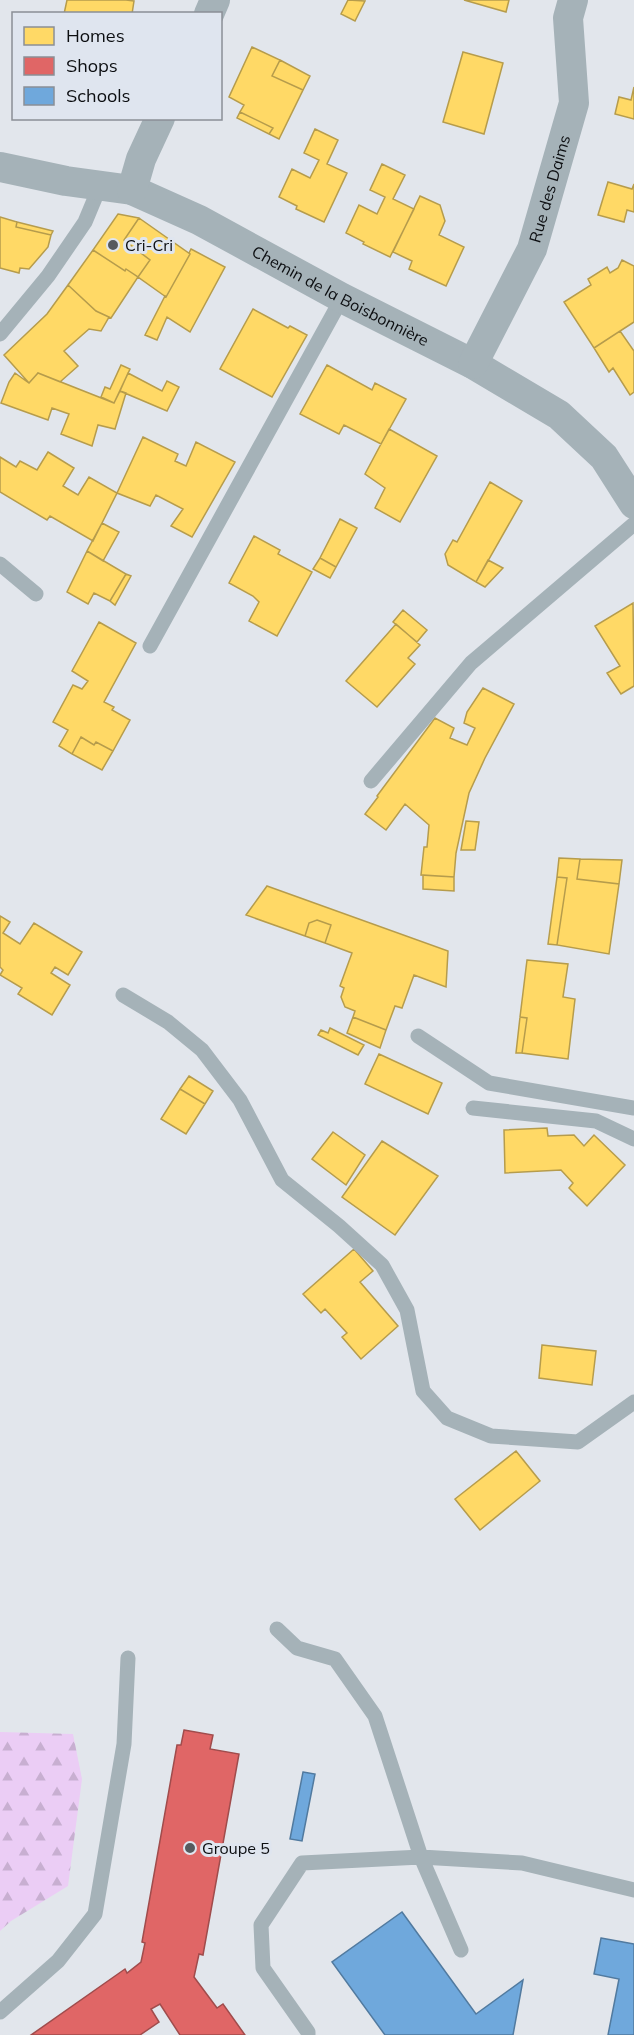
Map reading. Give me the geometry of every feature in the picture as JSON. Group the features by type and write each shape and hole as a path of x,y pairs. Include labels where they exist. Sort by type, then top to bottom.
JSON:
{"street":[{"name":"Rue des Daims","path":"473,364 532,249 574,103 568,18 573,0"},
{"path":"132,190 141,159 159,120"},
{"name":"Chemin de la Boisbonnière","path":"0,167 66,181 132,190 199,220 473,364 559,415 604,457 634,504"}],"lane":[{"path":"0,334 48,276 79,231 100,186"},
{"path":"150,646 342,297"},
{"path":"371,781 471,663 634,524"},
{"path":"0,564 36,594"},
{"path":"123,995 168,1022 202,1050 240,1100 282,1180 339,1226 382,1265 407,1310 423,1390 447,1418 491,1436 578,1442 634,1402"},
{"path":"418,1036 489,1083 634,1108"},
{"path":"473,1108 596,1121 634,1139"},
{"path":"277,1629 297,1648 335,1659 375,1716 421,1857 461,1950"},
{"path":"0,2012 58,1960 95,1914 124,1743 129,1658"},
{"path":"308,2035 263,1968 261,1925 302,1863 421,1857 522,1863 634,1890"}],"green space":[{"path":"0,1732 73,1734 82,1779 68,1886 11,1921 0,1931"}],"building: Homes":[{"path":"67,0 134,1 132,12 64,12"},
{"path":"348,0 365,1 355,21 341,14"},
{"path":"464,0 509,0 506,12"},
{"path":"252,47 280,60 272,76 303,90 279,139 269,134 273,128 240,112 244,105 229,97"},
{"path":"463,52 503,63 484,134 443,122"},
{"path":"280,60 310,76 303,90 272,76"},
{"path":"634,87 634,119 615,114 619,97 631,100"},
{"path":"240,112 273,128 269,134 237,118"},
{"path":"315,129 338,140 327,164 347,173 324,222 296,209 297,206 279,197 292,169 310,178 319,160 304,153"},
{"path":"382,164 405,175 393,199 414,209 390,257 346,233 359,205 377,214 385,197 370,190"},
{"path":"608,182 632,189 634,184 634,212 627,210 624,222 598,215"},
{"path":"420,196 440,205 445,221 439,235 464,247 446,286 409,269 412,261 393,252"},
{"name":"Cri-Cri","path":"118,214 139,218 124,240 150,260 138,277 93,250"},
{"path":"0,217 17,222 16,227 51,235 48,247 29,269 20,268 19,273 0,268"},
{"path":"139,218 190,254 166,297 138,277 150,260 124,240"},
{"path":"17,222 53,231 51,235 16,227"},
{"path":"191,249 225,267 190,332 167,317 157,340 145,335 190,254"},
{"path":"93,250 138,277 111,318 96,311 68,285"},
{"path":"622,260 634,266 634,322 594,348 564,302 591,285 588,279 607,267 610,273 618,268"},
{"path":"68,285 96,311 109,317 101,331 89,329 64,351 78,366 60,382 38,373 29,383 4,355 47,314"},
{"path":"253,309 288,328 290,326 307,335 272,397 220,369"},
{"path":"620,331 634,351 634,392 630,395 613,368 609,372 594,348"},
{"path":"121,365 130,369 114,403 101,397 105,387 110,389"},
{"path":"327,365 372,390 375,383 406,399 381,444 344,425 339,434 300,414"},
{"path":"15,373 29,383 38,373 114,403 120,391 126,393 115,429 98,425 92,446 61,434 69,414 52,408 48,420 1,403"},
{"path":"128,373 162,391 167,381 179,387 167,411 120,391"},
{"path":"389,429 437,456 400,522 375,508 385,488 365,474"},
{"path":"143,437 178,454 175,461 186,466 196,442 235,462 192,537 171,526 183,509 156,495 150,506 117,493"},
{"path":"48,452 74,468 63,486 78,495 89,477 117,493 93,541 50,516 47,520 0,492 0,457 16,467 20,461 37,470"},
{"path":"490,482 522,501 476,582 448,565 445,554 453,540 457,542"},
{"path":"340,519 357,528 336,567 320,558"},
{"path":"102,523 119,532 103,561 87,551"},
{"path":"254,536 280,550 278,554 312,572 277,636 249,621 259,602 253,596 229,583"},
{"path":"87,551 126,574 110,601 94,593 88,604 67,592"},
{"path":"320,558 336,567 330,578 313,569"},
{"path":"488,560 503,568 485,587 476,582"},
{"path":"126,574 131,576 115,605 110,601"},
{"path":"633,603 634,686 621,694 607,673 620,666 595,626"},
{"path":"403,610 427,630 417,642 393,622"},
{"path":"99,622 136,643 104,702 114,707 112,710 130,720 113,751 96,742 94,745 81,737 72,754 59,746 68,730 53,722 73,685 82,689 88,681 72,671"},
{"path":"396,624 420,645 408,658 415,664 377,707 346,681"},
{"path":"483,688 514,704 469,793 456,853 454,877 421,875 429,825 405,804 386,830 365,814 435,718 454,728 450,738 467,745 475,728 464,723 467,712"},
{"path":"81,737 94,745 96,742 113,751 102,770 72,754"},
{"path":"466,821 479,822 475,850 461,850"},
{"path":"559,858 580,859 577,879 619,884 609,954 557,945 567,878 557,877"},
{"path":"580,859 622,860 619,884 577,879"},
{"path":"423,875 454,877 454,891 423,889"},
{"path":"557,877 567,878 557,945 548,944"},
{"path":"267,886 448,951 446,987 414,975 402,1008 395,1006 386,1030 353,1017 355,1011 345,1007 341,997 344,988 340,986 352,953 325,943 331,925 317,920 309,923 305,936 246,915"},
{"path":"0,916 10,922 3,933 20,944 34,923 82,952 68,975 55,967 51,973 70,985 52,1015 18,994 22,988 0,975 3,970 0,967"},
{"path":"317,920 331,925 325,943 305,936 309,923"},
{"path":"527,960 568,964 563,997 575,999 568,1059 522,1053 527,1018 520,1017"},
{"path":"353,1017 386,1030 380,1048 347,1033"},
{"path":"520,1017 527,1018 522,1053 516,1053"},
{"path":"330,1028 364,1045 358,1055 318,1035 321,1030 328,1033"},
{"path":"379,1054 442,1083 428,1114 365,1084"},
{"path":"189,1076 213,1091 205,1104 180,1089"},
{"path":"180,1089 205,1104 186,1134 161,1119"},
{"path":"547,1128 548,1136 574,1135 584,1146 594,1135 625,1165 587,1206 569,1188 573,1183 561,1170 505,1173 504,1130"},
{"path":"333,1132 365,1155 346,1185 312,1159"},
{"path":"382,1141 438,1176 395,1235 342,1197"},
{"path":"354,1249 373,1271 360,1282 398,1326 361,1359 342,1337 347,1333 325,1309 321,1313 303,1294"},
{"path":"542,1345 596,1351 592,1385 539,1378"},
{"path":"516,1451 540,1481 480,1530 455,1499"}],"building: Shops":[{"name":"Groupe 5","path":"184,1730 213,1735 210,1749 239,1754 203,1955 199,1954 194,1977 217,2008 223,2004 245,2035 180,2035 160,2004 151,2009 159,2022 140,2035 31,2035 125,1969 127,1973 141,1962 145,1943 142,1942 177,1745 181,1745"}],"building: Schools":[{"path":"303,1772 315,1774 302,1841 290,1839"},
{"path":"402,1912 476,2014 523,1980 513,2035 385,2035 332,1962"},
{"path":"601,1938 634,1944 634,2035 608,2035 619,1979 594,1974"}],"place":[{"name":"Cri-Cri","path":"113,245"},
{"name":"Groupe 5","path":"190,1848"}]}
